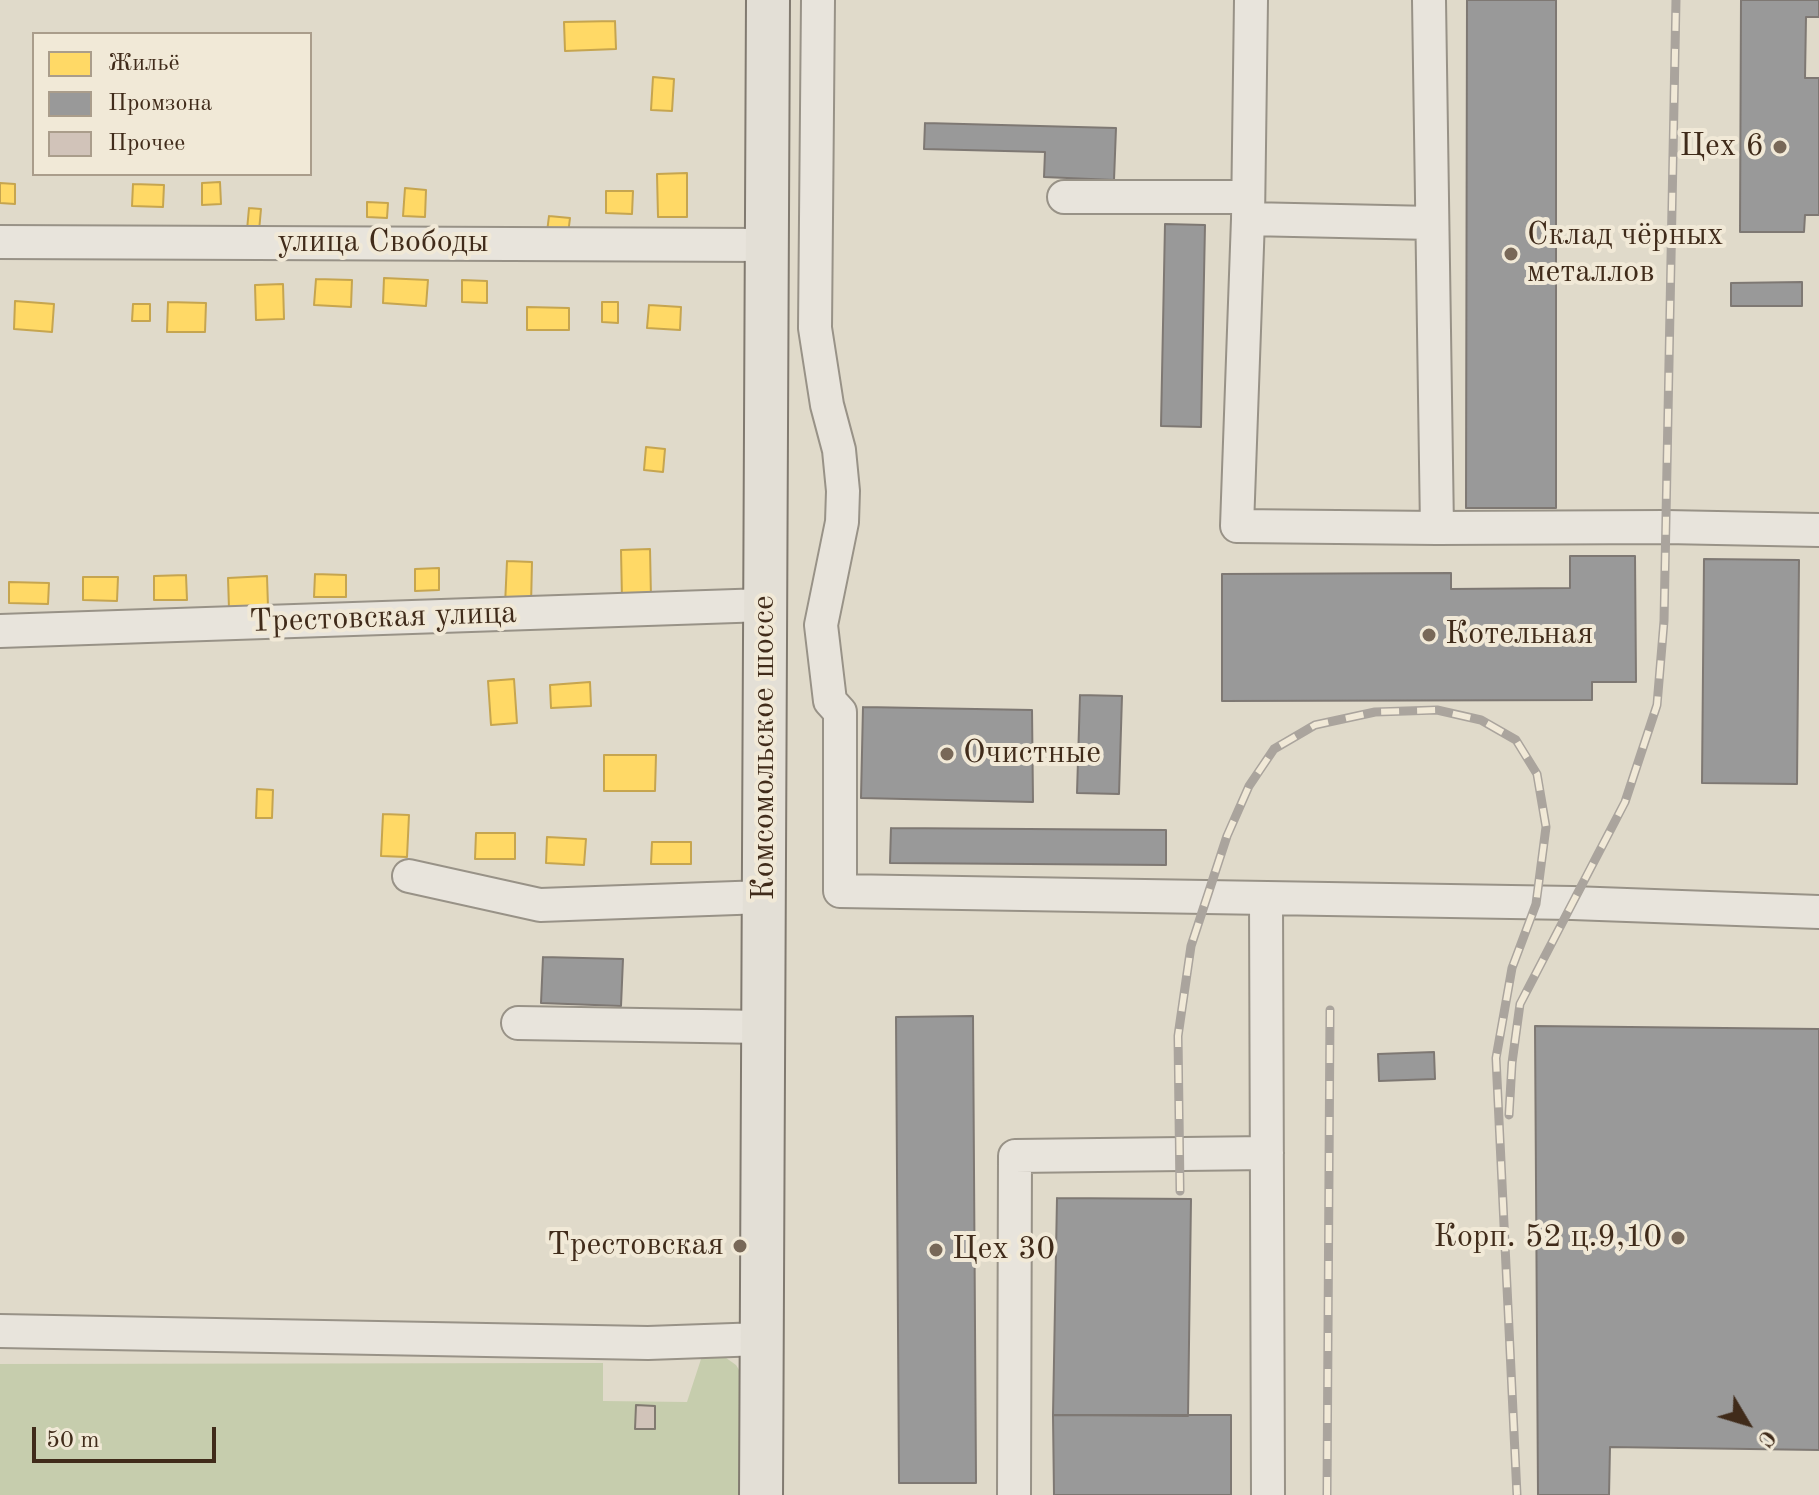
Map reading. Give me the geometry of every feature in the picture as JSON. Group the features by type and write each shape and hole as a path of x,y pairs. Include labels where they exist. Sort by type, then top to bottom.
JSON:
{"main road":[{"name":"Комсомольское шоссе","path":"761,1495 768,0"}],"street":[{"path":"818,0 815,328 827,405 839,450 843,491 842,522 821,625 830,701 840,712 840,891 1819,912"},
{"path":"1251,0 1248,208 1237,526 1819,530"},
{"path":"1429,0 1437,528"},
{"path":"1064,197 1432,223"},
{"name":"улица Свободы","path":"0,242 767,245"},
{"name":"Трестовская улица","path":"0,631 765,605"},
{"path":"409,876 540,905 764,897"},
{"path":"1266,898 1268,1495"},
{"path":"518,1023 763,1027"},
{"path":"1014,1495 1015,1156 1267,1153"},
{"path":"0,1331 648,1343 762,1339"}],"green space":[{"path":"703,1353 722,1355 736,1365 746,1381 746,1495 0,1495 0,1364 603,1363 603,1401 687,1402"}],"building: Жильё":[{"path":"615,21 616,49 565,51 564,22"},
{"path":"653,77 674,79 672,111 651,110"},
{"path":"687,173 687,217 658,217 657,174"},
{"path":"220,182 221,204 202,205 202,183"},
{"path":"0,183 15,184 15,204 0,203"},
{"path":"133,184 164,185 163,207 132,206"},
{"path":"405,188 426,190 425,217 403,216"},
{"path":"606,191 633,191 632,214 606,213"},
{"path":"367,202 388,203 387,218 367,217"},
{"path":"249,208 261,209 259,231 247,230"},
{"path":"549,216 570,218 568,234 547,232"},
{"path":"384,278 428,280 426,306 383,303"},
{"path":"316,279 352,280 351,307 314,305"},
{"path":"462,280 487,281 487,303 462,302"},
{"path":"283,284 284,319 256,320 255,285"},
{"path":"15,301 54,304 52,332 14,329"},
{"path":"168,302 206,303 205,332 167,332"},
{"path":"602,302 618,302 618,323 602,322"},
{"path":"133,304 150,304 150,321 132,321"},
{"path":"649,305 681,307 680,330 647,328"},
{"path":"527,307 569,308 569,330 527,330"},
{"path":"646,447 665,449 663,472 644,470"},
{"path":"650,549 651,598 622,599 621,550"},
{"path":"507,561 532,562 531,606 505,605"},
{"path":"439,568 439,590 415,591 415,569"},
{"path":"315,574 346,575 346,597 314,597"},
{"path":"186,575 187,600 154,600 154,576"},
{"path":"267,576 268,607 229,609 228,578"},
{"path":"83,577 118,577 117,601 83,600"},
{"path":"9,582 49,583 48,604 9,603"},
{"path":"514,679 517,723 491,725 488,681"},
{"path":"590,682 591,706 551,708 550,685"},
{"path":"604,755 656,755 655,791 604,791"},
{"path":"257,789 273,790 272,818 256,818"},
{"path":"383,814 409,815 407,857 381,856"},
{"path":"476,833 515,833 515,859 475,859"},
{"path":"547,837 586,839 584,865 546,863"},
{"path":"652,842 691,842 691,864 651,864"}],"building: Промзона":[{"name":"Склад чёрных металлов","path":"1467,0 1556,0 1556,508 1466,508"},
{"name":"Цех 6","path":"1741,0 1819,0 1819,17 1806,17 1805,78 1819,78 1819,215 1805,215 1804,232 1740,232"},
{"path":"925,123 1116,128 1114,180 1044,177 1045,152 924,149"},
{"path":"1165,224 1205,225 1201,427 1161,426"},
{"path":"1802,282 1802,306 1731,306 1731,283"},
{"name":"Котельная","path":"1570,556 1635,556 1636,682 1592,682 1592,700 1222,701 1222,574 1451,573 1451,589 1570,588"},
{"path":"1704,559 1799,560 1797,784 1702,783"},
{"path":"1080,695 1122,696 1119,794 1077,793"},
{"name":"Очистные","path":"863,707 1032,710 1033,802 861,798"},
{"path":"891,828 1166,830 1166,865 890,863"},
{"path":"543,957 623,959 621,1006 541,1003"},
{"name":"Цех 30","path":"973,1016 976,1483 899,1483 896,1017"},
{"name":"Корп. 52 ц.9,10","path":"1535,1026 1819,1029 1819,1450 1610,1447 1609,1495 1538,1495"},
{"path":"1434,1052 1435,1079 1379,1081 1378,1054"},
{"path":"1057,1198 1191,1199 1188,1416 1053,1415"},
{"path":"1053,1415 1231,1415 1231,1495 1054,1495"}],"building: Прочее":[{"path":"636,1405 655,1406 655,1429 635,1429"}],"railway":[{"path":"1509,1115 1520,1004 1625,802 1657,705 1664,621 1676,0"},
{"path":"1180,1191 1178,1036 1191,946 1227,836 1249,786 1274,749 1315,725 1375,712 1437,710 1481,720 1516,740 1537,774 1546,827 1536,904 1512,968 1496,1058 1517,1495"},
{"path":"1327,1495 1330,1010"}],"place":[{"name":"Цех 6","path":"1780,147"},
{"name":"Склад чёрных металлов","path":"1511,254"},
{"name":"Котельная","path":"1429,635"},
{"name":"Очистные","path":"947,754"},
{"name":"Корп. 52 ц.9,10","path":"1678,1238"},
{"name":"Трестовская","path":"740,1246"},
{"name":"Цех 30","path":"936,1250"}]}
